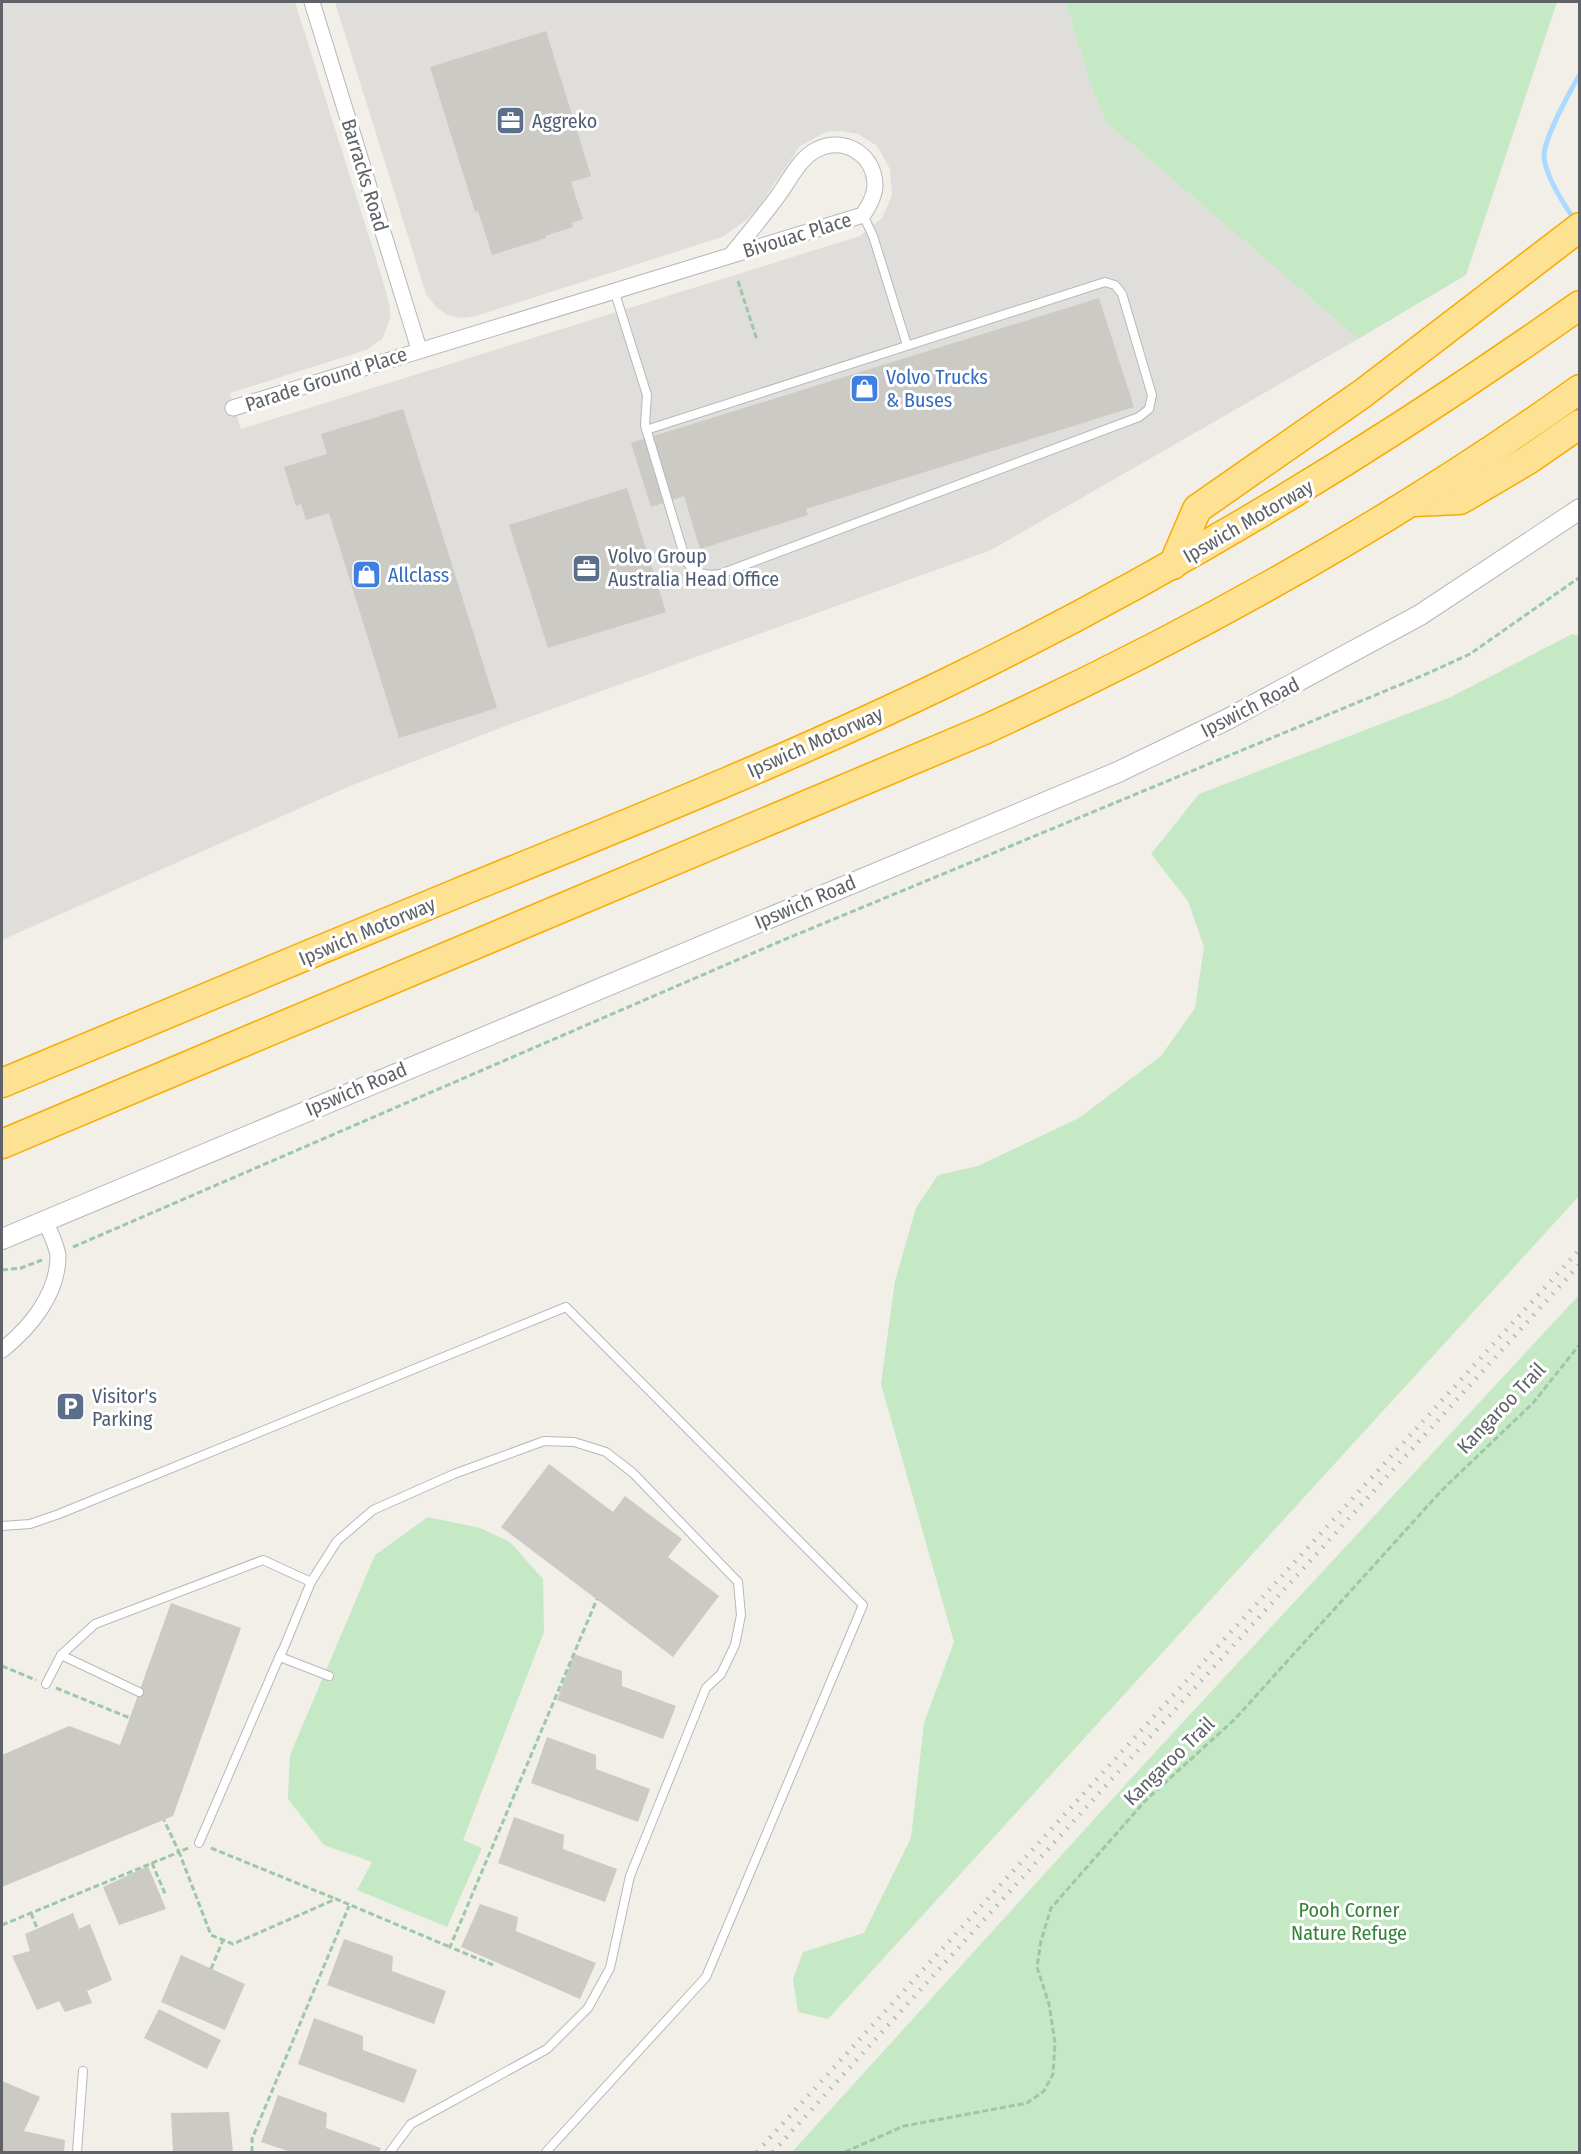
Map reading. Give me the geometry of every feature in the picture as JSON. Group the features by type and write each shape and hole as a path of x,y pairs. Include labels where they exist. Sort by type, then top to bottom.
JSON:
{"highway":[{"path":"1173,565 1197,509 1362,394 1580,227"},
{"name":"Ipswich Motorway","path":"2,1083 586,841 848,728 1014,648 1173,565 1389,436 1579,305"},
{"path":"2,1144 984,730 1102,676 1332,551 1413,502 1580,389"},
{"path":"1413,502 1460,500 1528,460 1580,424"}],"street":[{"name":"Barracks Road","path":"312,2 419,349"},
{"name":"Bivouac Place","path":"419,349 731,255 863,215 872,202 875,185 870,165 856,150 836,143 814,151 798,168 731,255"},
{"name":"Parade Ground Place","path":"233,408 419,349"},
{"name":"Ipswich Road","path":"2,1239 1118,772 1226,720 1420,615 1580,509"},
{"path":"2,1350 21,1334 38,1313 51,1289 58,1253 45,1220"}],"lane":[{"path":"863,215 873,236 907,345"},
{"path":"614,290 647,395 644,418 646,430 686,561 694,570 714,575 1139,417 1147,412 1152,402 1152,390 1122,294 1117,286 1096,283 646,430"},
{"path":"2,1526 30,1524 59,1514 566,1307 863,1605 706,1977 546,2152"},
{"path":"199,1844 311,1582 337,1541 373,1510 454,1474 544,1441 574,1442 606,1452 633,1473 738,1582 741,1616 735,1645 721,1674 706,1688 630,1876 610,1968 588,2008 547,2049 411,2124 390,2152"},
{"path":"46,1684 61,1654 95,1624 262,1560 311,1582"},
{"path":"282,1653 280,1657 329,1676"},
{"path":"61,1654 139,1692"},
{"path":"77,2152 82,2071"}],"path":[{"path":"738,281 757,340"},
{"path":"85,1243 781,941 1431,672 1470,654 1580,578"},
{"path":"2,1269 28,1266"},
{"name":"Kangaroo Trail","path":"845,2152 904,2126 1027,2103 1044,2091 1053,2074 1055,2043 1049,2004 1037,1967 1041,1941 1051,1908 1146,1800 1235,1719 1442,1490 1533,1403 1580,1344"},
{"path":"450,1947 597,1599"},
{"path":"2,1666 130,1718"},
{"path":"164,1820 211,1935 233,1944 336,1899"},
{"path":"2,1925 199,1844 493,1965"},
{"path":"152,1863 166,1896"},
{"path":"252,2152 252,2139 349,1906"},
{"path":"31,1913 37,1928"},
{"path":"211,1969 223,1940"}],"shaded area":[{"path":"2,2 295,2 383,281 390,308 390,319 382,339 366,350 230,393 241,429 860,236 882,218 892,195 890,169 877,146 858,134 841,131 826,132 800,146 758,208 745,221 722,237 476,316 461,318 447,315 436,307 426,294 335,2 1065,2 1094,94 1106,122 1358,339 991,550 516,722 350,786 2,940"}],"green space":[{"path":"1065,2 1557,2 1466,275 1358,339 1106,122 1094,94"},
{"path":"1572,634 1580,636 1579,1196 828,2019 798,2012 793,1979 803,1952 864,1933 911,1838 924,1723 954,1642 881,1384 895,1281 916,1208 938,1175 978,1166 1079,1118 1161,1056 1195,1008 1204,947 1188,901 1151,854 1199,794 1451,697"},
{"name":"Pooh Corner Nature Refuge","path":"1579,1295 1579,2152 792,2152 1146,1762"},
{"path":"428,1517 480,1528 510,1542 543,1579 544,1632 463,1840 482,1848 447,1927 357,1890 372,1862 324,1845 288,1799 290,1755 375,1555"}],"building":[{"name":"Aggreko","path":"546,31 591,176 571,182 583,219 572,223 573,227 545,236 546,238 492,255 478,211 475,212 430,67"},
{"path":"1099,298 1134,407 806,509 808,515 700,549 684,496 651,507 631,443"},
{"path":"403,409 497,708 399,738 329,513 306,520 301,504 296,506 284,467 327,454 321,434"},
{"name":"Volvo Group Australia Head Office","path":"627,488 666,612 548,648 509,525"},
{"path":"549,1464 613,1512 625,1496 682,1539 668,1557 719,1596 673,1657 501,1527"},
{"path":"171,1603 241,1628 173,1816 2,1887 2,1755 69,1726 120,1745"},
{"path":"574,1654 622,1671 622,1686 676,1706 663,1739 557,1700"},
{"path":"547,1737 596,1755 596,1769 650,1789 638,1822 531,1783"},
{"path":"514,1817 564,1835 563,1849 617,1869 605,1902 498,1863"},
{"path":"148,1866 166,1909 119,1925 103,1887"},
{"path":"480,1904 518,1917 516,1931 596,1963 580,1999 461,1947"},
{"path":"73,1913 79,1929 90,1924 112,1980 87,1991 92,2003 65,2012 59,2001 37,2010 12,1956 30,1951 25,1934"},
{"path":"344,1939 393,1956 392,1971 446,1991 434,2024 327,1985"},
{"path":"181,1955 245,1984 225,2030 161,2002"},
{"path":"159,2009 221,2040 207,2069 144,2038"},
{"path":"314,2018 363,2036 363,2050 417,2070 404,2103 298,2064"},
{"path":"2,2081 40,2097 24,2131 65,2140 64,2152 2,2152"},
{"path":"278,2095 327,2113 326,2128 381,2148 379,2152 291,2152 261,2142"},
{"path":"229,2112 233,2152 173,2152 171,2113"}],"waterway":[{"path":"1574,219 1551,181 1544,156 1548,138 1580,74"}],"railway":[{"path":"757,2152 1580,1249"},
{"path":"773,2152 1580,1264"}],"place":[{"name":"Aggreko","path":"511,121"},
{"name":"Volvo Trucks & Buses","path":"865,388"},
{"name":"Volvo Group Australia Head Office","path":"587,568"},
{"name":"Allclass","path":"367,575"},
{"name":"Visitor's Parking","path":"71,1407"}]}
